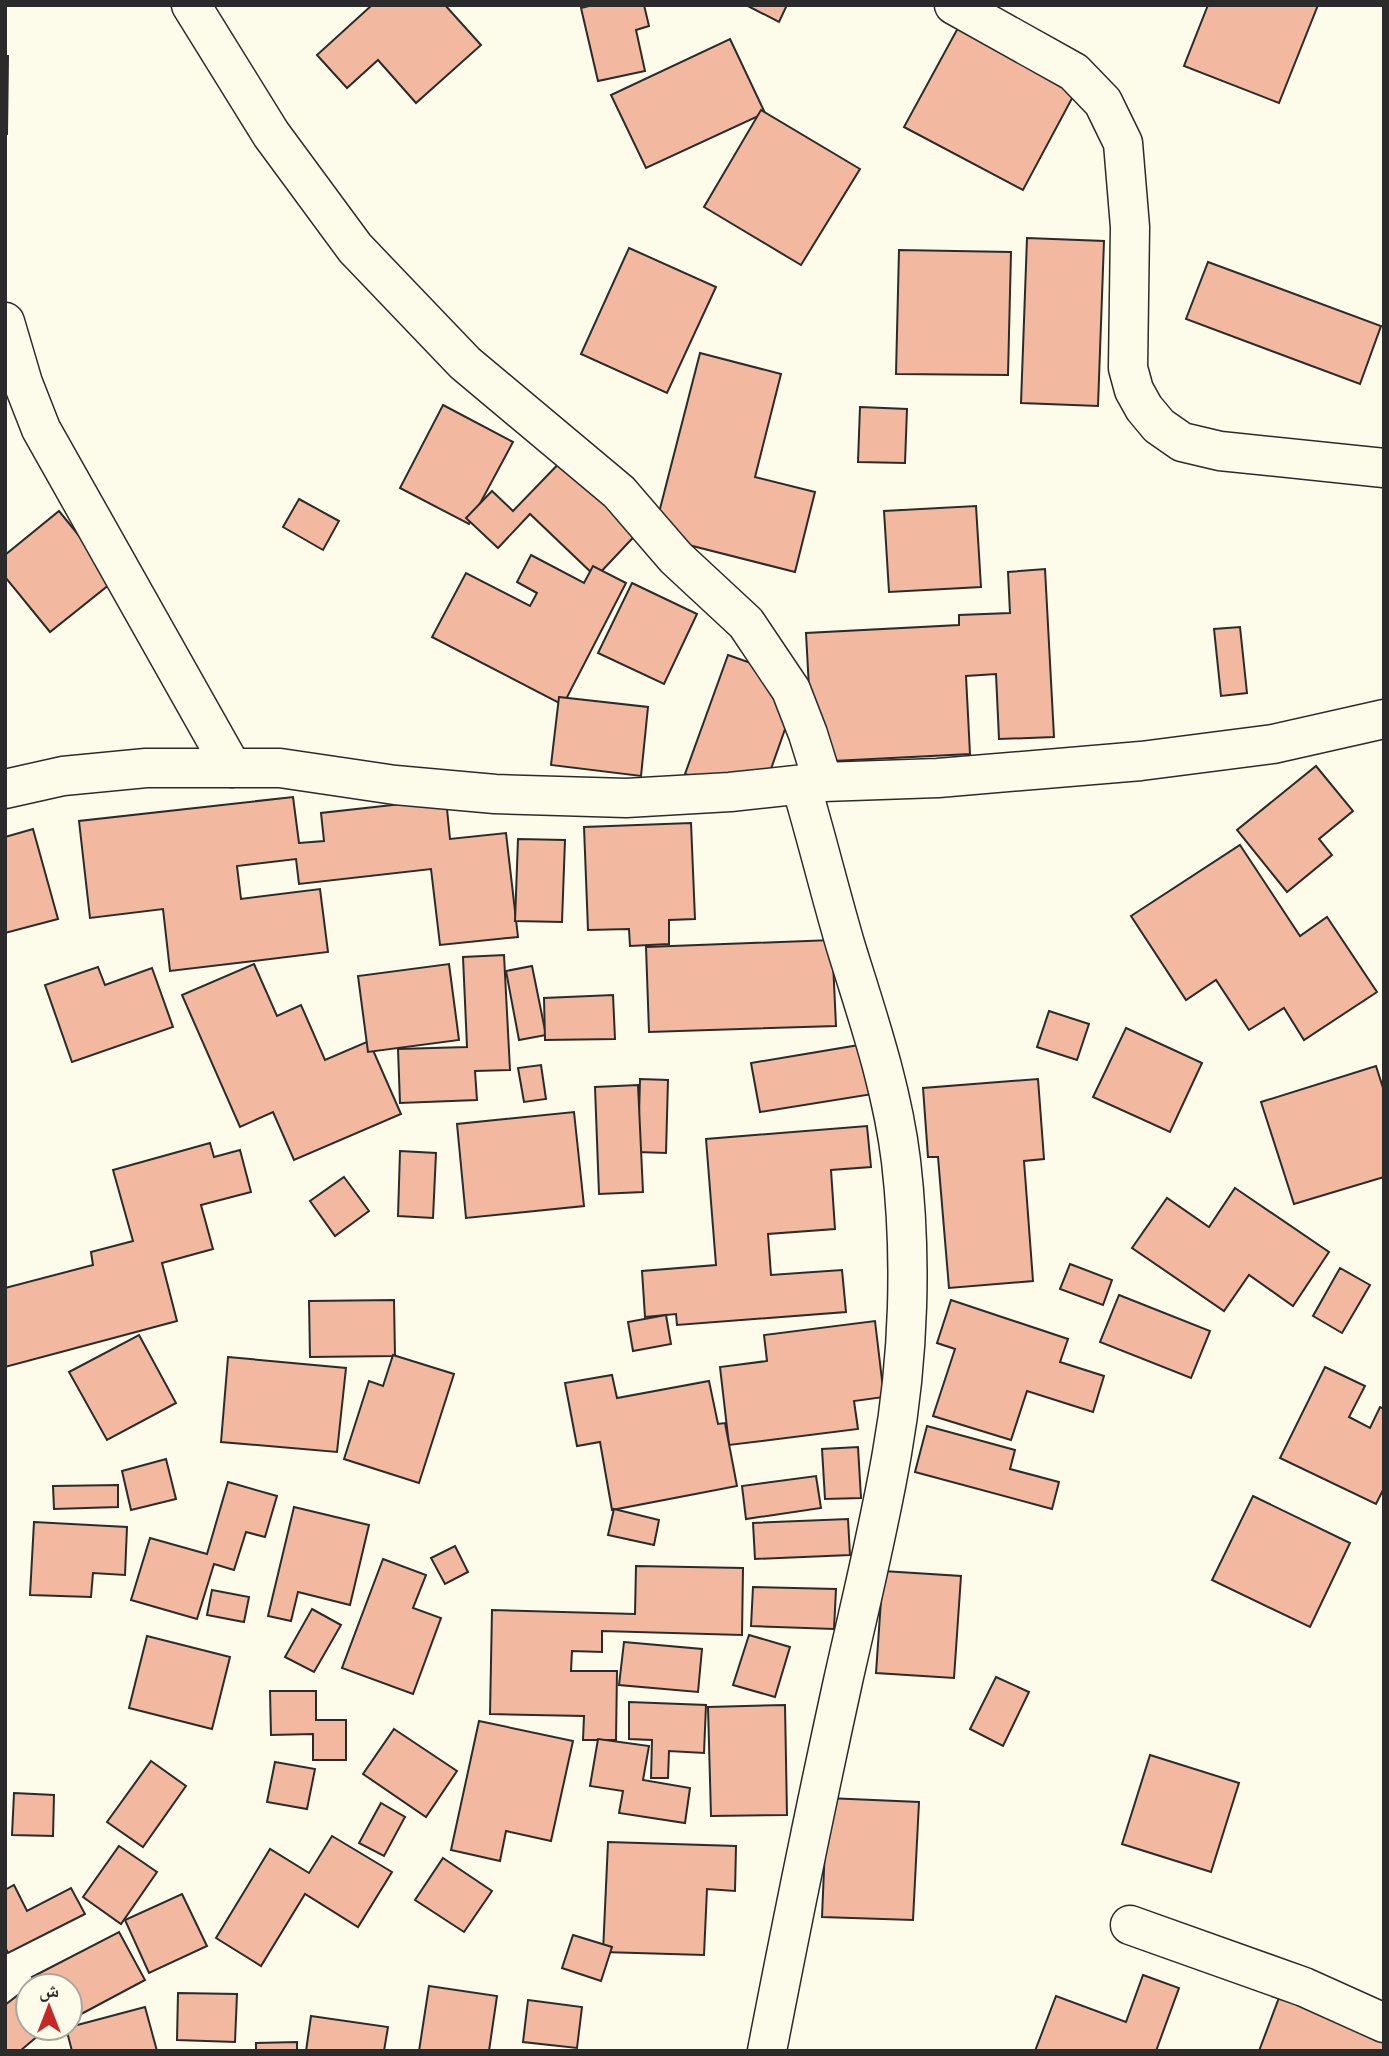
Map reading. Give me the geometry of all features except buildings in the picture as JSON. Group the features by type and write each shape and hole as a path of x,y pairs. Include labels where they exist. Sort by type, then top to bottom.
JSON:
{"street":[{"path":"191,5 271,134 355,248 465,363 619,492 676,558 746,623 791,690 808,734 812,783 826,878 869,1018 894,1115 901,1163 906,1235 906,1318 893,1451 814,1813 767,2051"},
{"path":"954,5 1074,72 1103,102 1123,143 1130,227 1128,368 1134,390 1159,426 1182,442 1220,451 1384,468"},
{"path":"5,322 23,383 41,429 75,484 233,768"},
{"path":"5,789 62,776 146,768 279,768 396,785 495,794 626,798 812,783 938,778 1141,761 1273,744 1384,719"},
{"path":"1130,1925 1304,1987 1384,2023"}]}
